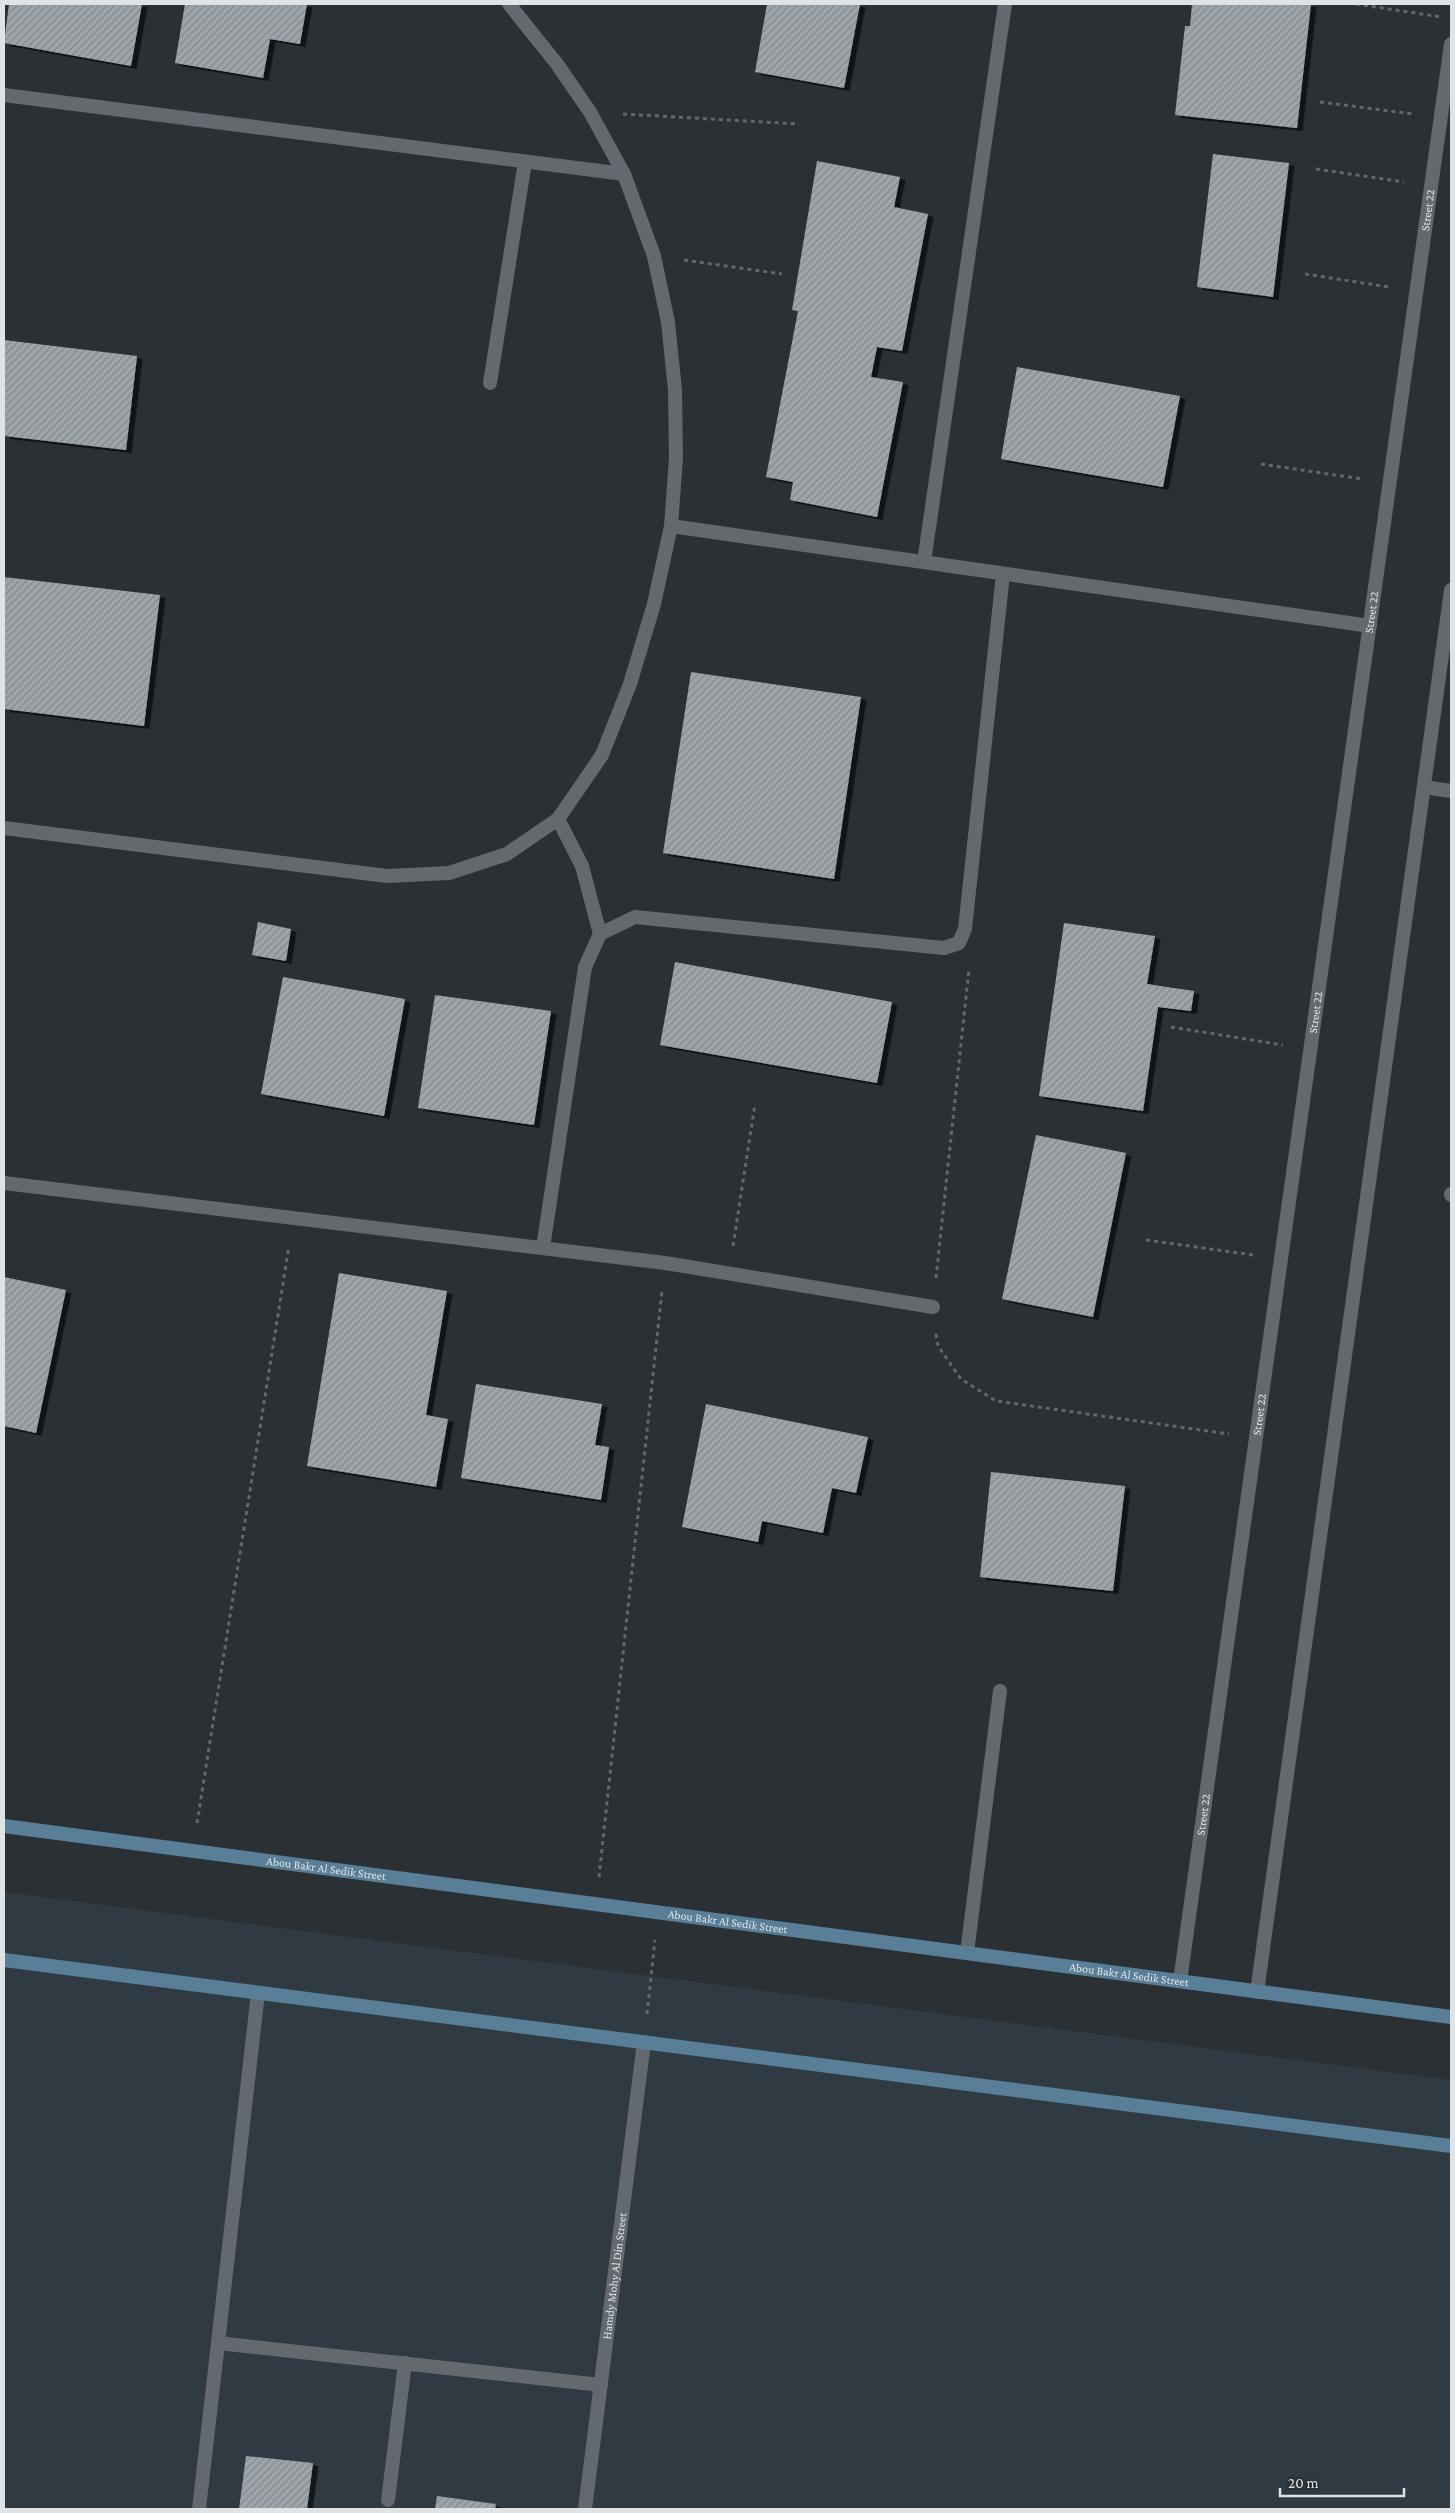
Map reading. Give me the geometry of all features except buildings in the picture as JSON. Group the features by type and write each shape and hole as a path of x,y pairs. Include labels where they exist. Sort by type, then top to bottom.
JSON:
{"main road":[{"name":"Abou Bakr Al Sedik Street","path":"4,1826 1451,2017"},
{"path":"4,1960 1451,2146"}],"street":[{"path":"4,828 387,876 449,873 507,854 558,819 602,755 626,693 654,604 671,526 676,458 675,390 668,322 654,256 624,174 590,112 557,64 509,4"},
{"path":"924,562 1005,4"},
{"name":"Street 22","path":"1180,1981 1451,44"},
{"path":"4,95 624,174"},
{"path":"490,383 526,162"},
{"path":"671,526 1370,626"},
{"path":"600,934 635,917 944,948 959,943 965,930 1003,574"},
{"path":"1257,1992 1451,590"},
{"path":"1424,787 1451,791"},
{"path":"543,1248 586,967 600,934 582,866 558,819"},
{"path":"4,1184 665,1264 933,1308"},
{"path":"967,1953 1000,1691"},
{"path":"198,2509 258,1993"},
{"name":"Hamdy Mohy Al Din Street","path":"585,2509 644,2042"},
{"path":"218,2343 601,2385"},
{"path":"388,2500 404,2363"}],"path":[{"path":"1356,4 1442,17"},
{"path":"1320,102 1441,118"},
{"path":"590,112 799,124"},
{"path":"1316,169 1431,186"},
{"path":"654,256 782,274"},
{"path":"1305,274 1417,291"},
{"path":"1261,464 1390,483"},
{"path":"959,943 966,955 969,968 933,1308 938,1346 961,1379 996,1401 1256,1438"},
{"path":"1171,1027 1310,1049"},
{"path":"729,1274 756,1104"},
{"path":"193,1851 293,1218"},
{"path":"1146,1240 1281,1260"},
{"path":"596,1904 665,1264"},
{"path":"644,2042 658,1912"}],"shaded area":[{"path":"4,1892 1451,2080 1451,2509 4,2509"}]}
